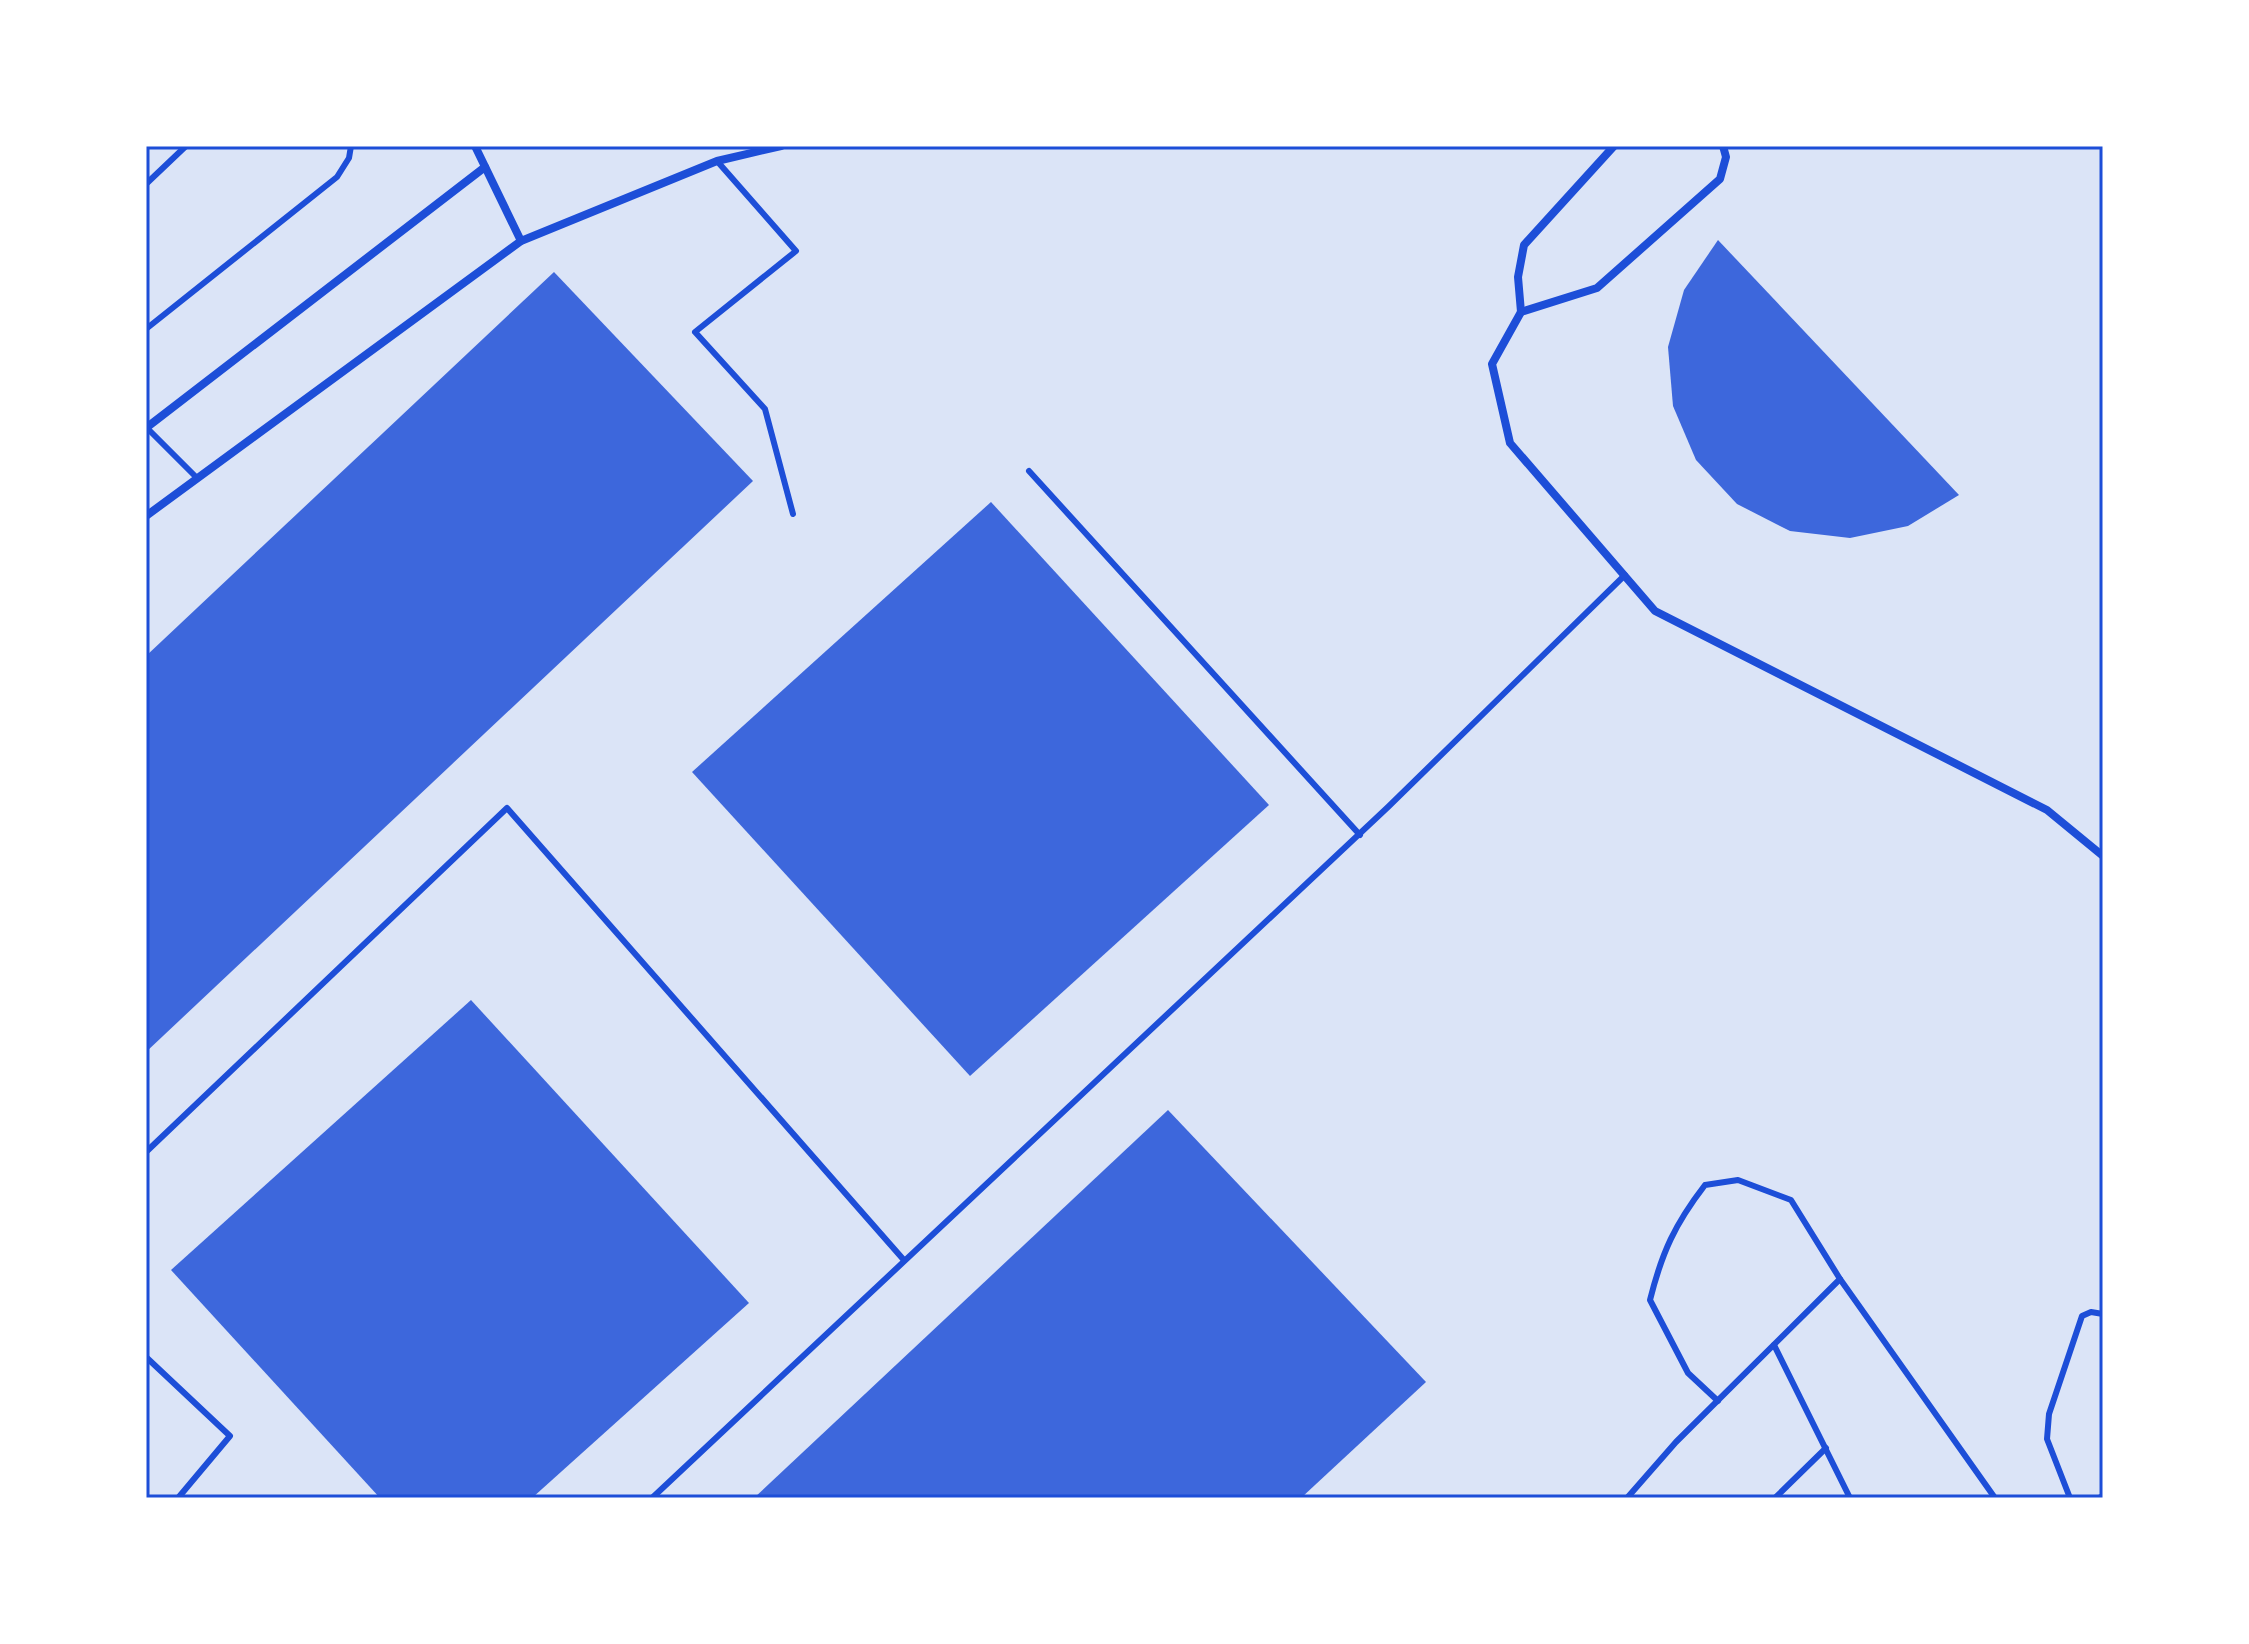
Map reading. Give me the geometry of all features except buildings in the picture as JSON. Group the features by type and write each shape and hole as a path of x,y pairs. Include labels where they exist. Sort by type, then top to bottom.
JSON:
{"street":[{"path":"475,146 521,241"},
{"path":"146,516 521,241 717,161 781,146"},
{"path":"1614,146 1524,245 1518,277 1521,312 1492,364 1510,443 1655,611 2047,810 2103,856"},
{"path":"1521,312 1597,288 1720,179 1726,157 1723,146"},
{"path":"146,428 485,167"}],"lane":[{"path":"146,184 186,146"},
{"path":"146,329 337,177 349,158 351,146"},
{"path":"717,161 796,251 695,332 765,409 793,514"},
{"path":"146,428 197,478"},
{"path":"1029,471 1360,835"},
{"path":"652,1498 903,1259 1360,835 1625,575"},
{"path":"146,1152 507,808 903,1259"},
{"path":"1718,1401 1688,1373 1650,1300 1662,1252 1681,1216 1705,1185 1738,1180 1791,1200 1840,1279 1995,1498"},
{"path":"1627,1498 1840,1279"},
{"path":"2070,1498 2047,1439 2049,1414 2082,1316 2091,1312 2103,1314"},
{"path":"1774,1345 1850,1498"},
{"path":"146,1357 230,1436 178,1498"},
{"path":"1775,1498 1826,1448"}],"shaded area":[{"path":"146,146 2103,146 2103,1498 146,1498"}]}
